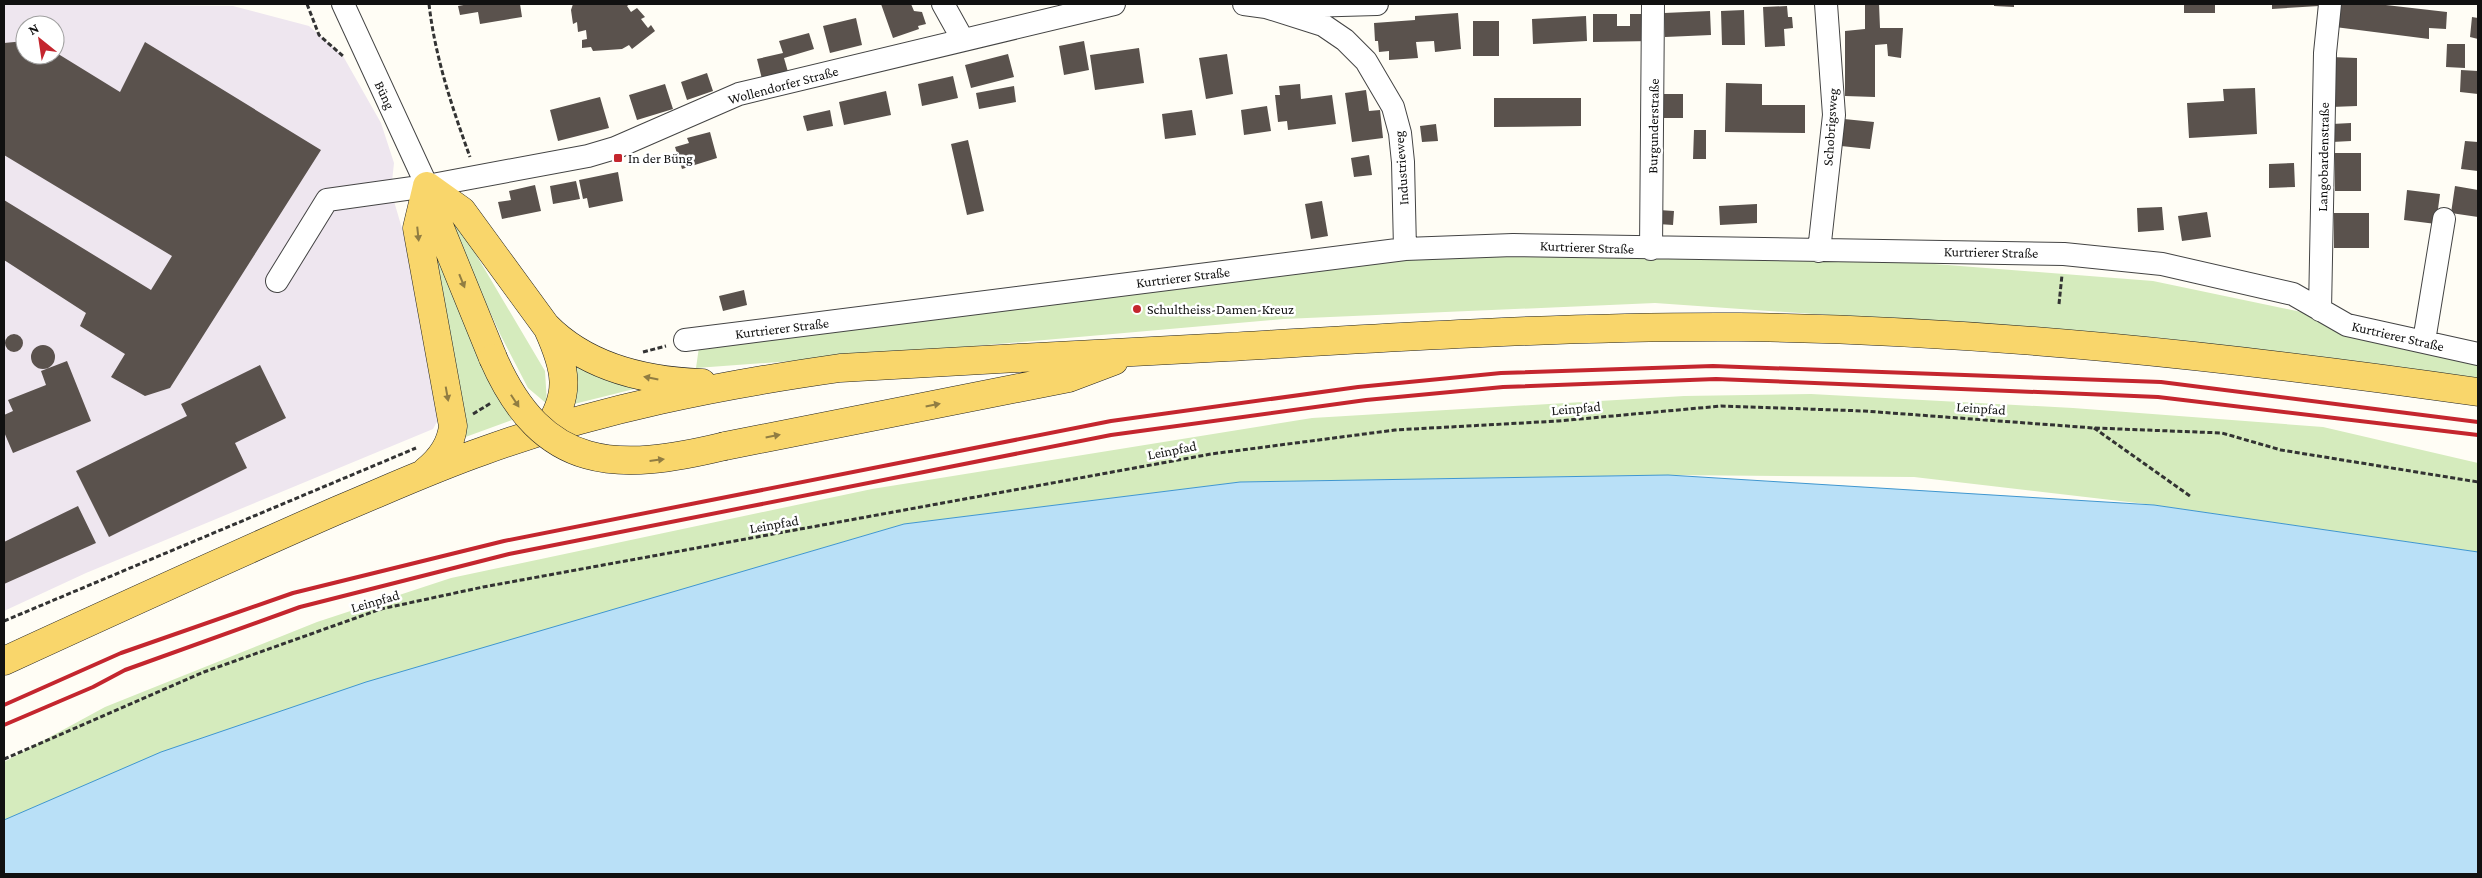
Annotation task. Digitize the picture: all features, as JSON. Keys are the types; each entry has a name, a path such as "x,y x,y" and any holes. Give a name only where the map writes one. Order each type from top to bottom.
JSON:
{"main road":[{"path":"427,186 462,211 546,326 558,353 564,380 564,392 558,413 546,431"},
{"path":"427,186 438,223 493,358 508,389 527,418 550,436 582,454 601,459 633,462 685,456 726,446 1069,378 1138,352"},
{"path":"419,476 442,456 452,435 453,426 417,228 427,186"},
{"path":"546,326 572,348 614,370 660,380 734,385"},
{"path":"4,661 238,553 484,450 639,406 734,385 840,368 1557,329 1742,327 1897,332 2046,341 2194,356 2478,392"}],"street":[{"name":"Büng","path":"343,4 427,186"},
{"path":"943,4 963,40"},
{"name":"Wollendorfer Straße","path":"277,281 327,200 427,186 588,156 615,148 740,94 1114,4"},
{"path":"1255,5 1377,4"},
{"name":"Burgunderstraße","path":"1651,249 1653,4"},
{"name":"Schobrigsweg","path":"1819,251 1834,115 1826,4"},
{"name":"Langobardenstraße","path":"2320,310 2325,53 2330,4"},
{"name":"Industrieweg","path":"1255,5 1322,24 1345,40 1366,61 1393,107 1400,133 1403,162 1405,249"},
{"path":"2424,341 2444,219"},
{"name":"Kurtrierer Straße","path":"686,340 1405,249 1513,245 1651,249 1991,251 2064,254 2162,264 2292,294 2347,325 2478,354"}],"path":[{"path":"428,4 446,87 476,177"},
{"path":"2059,304 2064,254"},
{"name":"Leinpfad","path":"4,759 204,672 381,610 483,587 1211,454 1395,430 1558,421 1722,406 1864,411 2094,428 2222,433 2281,450 2478,482"},
{"path":"2094,428 2190,496"},
{"path":"4,621 421,444"}],"shaded area":[{"path":"4,4 233,6 309,26 343,56 381,123 394,163 391,191 408,249 439,418 433,429 86,573 4,611"}],"green space":[{"path":"452,214 545,371 547,404 528,388 501,336 447,218"},
{"path":"431,226 492,380 512,420 460,439"},
{"path":"1412,254 1806,254 2153,281 2325,317 2478,356 2478,378 2160,338 1655,303 1284,319 861,356 696,368 699,347"},
{"path":"567,359 638,388 566,406"},
{"path":"1811,394 2073,408 2323,427 2478,463 2478,552 2154,505 1914,477 1668,475 1240,482 904,524 561,625 4,820 4,762 105,707 317,622 451,578 872,489 1312,418 1684,396"}],"water":[{"path":"1668,475 2154,505 2478,552 2478,874 4,874 4,820 161,752 366,682 904,524 1240,482"}],"building":[{"path":"469,4 520,4 522,17 480,24 478,12 460,15 458,6"},
{"path":"573,4 630,4 627,6 631,12 637,8 645,17 641,19 648,28 651,25 655,31 632,49 629,45 622,49 593,51 591,47 582,48 582,40 587,39 586,30 578,32 577,22 573,24 571,10"},
{"path":"881,4 911,4 914,11 922,12 926,24 918,26 919,29 893,38"},
{"path":"1865,4 1879,4 1880,28 1903,28 1901,58 1888,56 1887,44 1875,45 1875,97 1845,96 1845,31 1865,29"},
{"path":"1994,4 2014,4 2014,7 1994,6"},
{"path":"2184,4 2215,4 2215,13 2184,13"},
{"path":"2272,4 2319,4 2319,6 2272,9"},
{"path":"2339,4 2377,4 2447,12 2446,29 2429,28 2429,39 2335,27"},
{"path":"1787,6 1788,17 1792,17 1793,28 1784,29 1785,46 1765,47 1763,7"},
{"path":"1744,10 1745,45 1722,45 1721,11"},
{"path":"1710,11 1711,35 1665,37 1664,13"},
{"path":"1458,13 1461,49 1435,52 1434,41 1416,42 1418,58 1389,60 1389,51 1379,52 1378,41 1375,41 1374,23 1415,20 1415,16"},
{"path":"1593,14 1617,14 1617,26 1630,26 1630,14 1651,14 1652,41 1593,42"},
{"path":"1586,16 1587,41 1533,44 1532,19"},
{"path":"2472,17 2478,18 2478,39 2470,37"},
{"path":"856,18 862,45 830,53 823,26"},
{"path":"1473,21 1499,21 1499,56 1473,56"},
{"path":"809,33 814,49 784,58 788,72 762,79 757,59 783,53 779,41"},
{"path":"1084,41 1089,70 1064,75 1059,46"},
{"path":"15,42 15,65 65,65 65,58 120,92 145,42 321,150 170,388 145,396 111,377 125,354 80,326 86,313 4,260 4,200 151,290 172,256 4,155 4,43"},
{"path":"2447,44 2465,44 2465,68 2446,67"},
{"path":"1139,48 1144,83 1095,90 1090,55"},
{"path":"1008,54 1014,77 971,88 965,65"},
{"path":"1227,54 1233,94 1206,99 1199,58"},
{"path":"2331,57 2357,58 2357,106 2331,107"},
{"path":"2461,70 2478,71 2478,94 2460,92"},
{"path":"707,73 713,91 687,100 681,82"},
{"path":"953,76 958,98 922,106 918,84"},
{"path":"1726,83 1762,84 1762,105 1805,105 1805,133 1725,132"},
{"path":"665,84 673,109 637,120 629,95"},
{"path":"1300,84 1301,99 1332,95 1336,124 1288,130 1287,121 1278,122 1275,95 1280,95 1279,86"},
{"path":"1014,86 1016,102 979,109 976,93"},
{"path":"2255,88 2257,134 2189,138 2187,103 2224,101 2223,89"},
{"path":"1366,90 1369,111 1380,110 1383,138 1352,142 1345,93"},
{"path":"886,91 891,115 844,125 839,102"},
{"path":"1655,94 1683,94 1683,118 1655,118"},
{"path":"600,97 609,128 558,141 550,110"},
{"path":"1494,98 1581,98 1581,126 1494,127"},
{"path":"1267,106 1271,131 1244,135 1241,110"},
{"path":"830,110 833,126 807,131 803,116"},
{"path":"1192,110 1196,135 1165,139 1162,114"},
{"path":"1844,119 1874,122 1870,149 1841,146"},
{"path":"2351,123 2351,141 2332,142 2332,124"},
{"path":"1436,124 1438,141 1422,142 1420,126"},
{"path":"1694,130 1706,130 1706,159 1693,159"},
{"path":"710,132 717,158 682,169 675,147 689,143 687,138"},
{"path":"968,140 984,211 967,215 951,144"},
{"path":"2465,141 2478,142 2478,171 2461,169"},
{"path":"2335,153 2361,153 2361,191 2335,191"},
{"path":"1369,155 1372,175 1354,177 1351,158"},
{"path":"2294,163 2295,187 2269,188 2269,164"},
{"path":"618,172 623,201 589,208 587,198 583,199 579,180"},
{"path":"576,181 580,199 553,204 550,186"},
{"path":"535,185 541,211 502,219 498,202 511,200 509,191"},
{"path":"2455,186 2478,190 2478,217 2451,213"},
{"path":"2407,190 2440,194 2436,224 2404,220"},
{"path":"1322,201 1328,236 1311,239 1305,204"},
{"path":"1757,204 1757,223 1720,225 1719,206"},
{"path":"2162,207 2164,230 2138,232 2137,208"},
{"path":"1659,210 1674,211 1673,225 1658,224"},
{"path":"2207,212 2211,237 2182,241 2178,216"},
{"path":"2334,213 2369,213 2369,248 2334,248"},
{"path":"744,290 747,305 723,311 719,296"},
{"path":"14,334 20,337 23,343 20,349 14,352 8,349 5,343 8,337"},
{"path":"43,345 51,349 55,357 51,365 43,369 35,365 31,357 35,349"},
{"path":"67,361 91,421 13,453 4,432 4,415 13,411 8,400 46,385 41,371"},
{"path":"260,365 286,418 235,443 247,468 109,537 76,471 187,416 181,404"},
{"path":"78,506 96,543 4,584 4,542"}],"railway":[{"path":"4,705 121,653 293,593 504,541 1111,421 1358,387 1501,373 1713,366 2161,382 2478,422"},
{"path":"4,725 93,687 125,670 300,607 509,554 1111,435 1366,400 1503,387 1716,379 2158,397 2478,435"}],"place":[{"name":"In der Büng","path":"618,158"},
{"name":"Schultheiss-Damen-Kreuz","path":"1137,309"}]}
